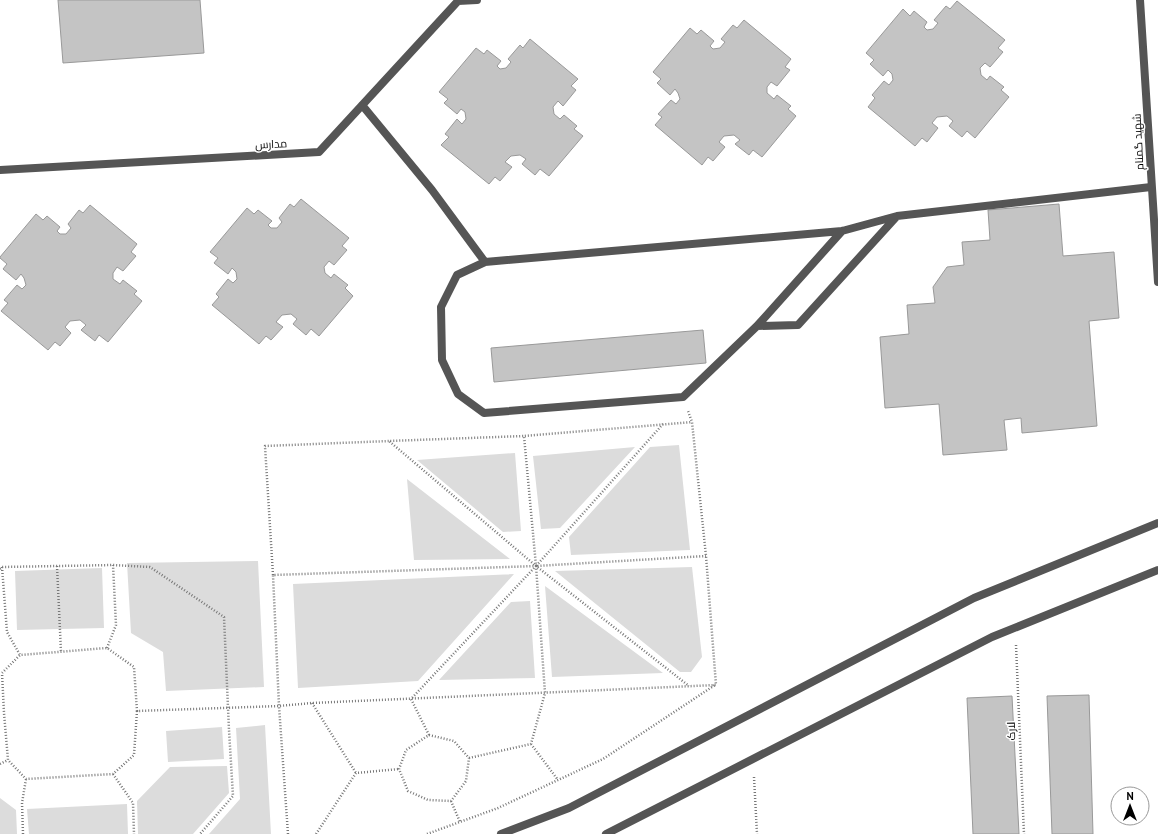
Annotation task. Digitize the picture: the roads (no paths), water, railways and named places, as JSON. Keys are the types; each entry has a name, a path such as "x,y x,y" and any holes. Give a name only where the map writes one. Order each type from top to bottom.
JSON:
{"street":[{"name":"مدارس","path":"0,170 319,152 458,1 477,0"},
{"name":"شهید گمنام","path":"1140,0 1158,282"},
{"path":"362,105 432,190 485,262"},
{"path":"842,230 757,326 683,397 484,413 458,394 442,360 441,307 457,276 485,262 842,230 897,216 1151,187"},
{"path":"757,326 798,325 897,216"},
{"path":"501,834 569,808 974,598 1158,523"},
{"path":"606,834 992,637 1158,570"}]}
